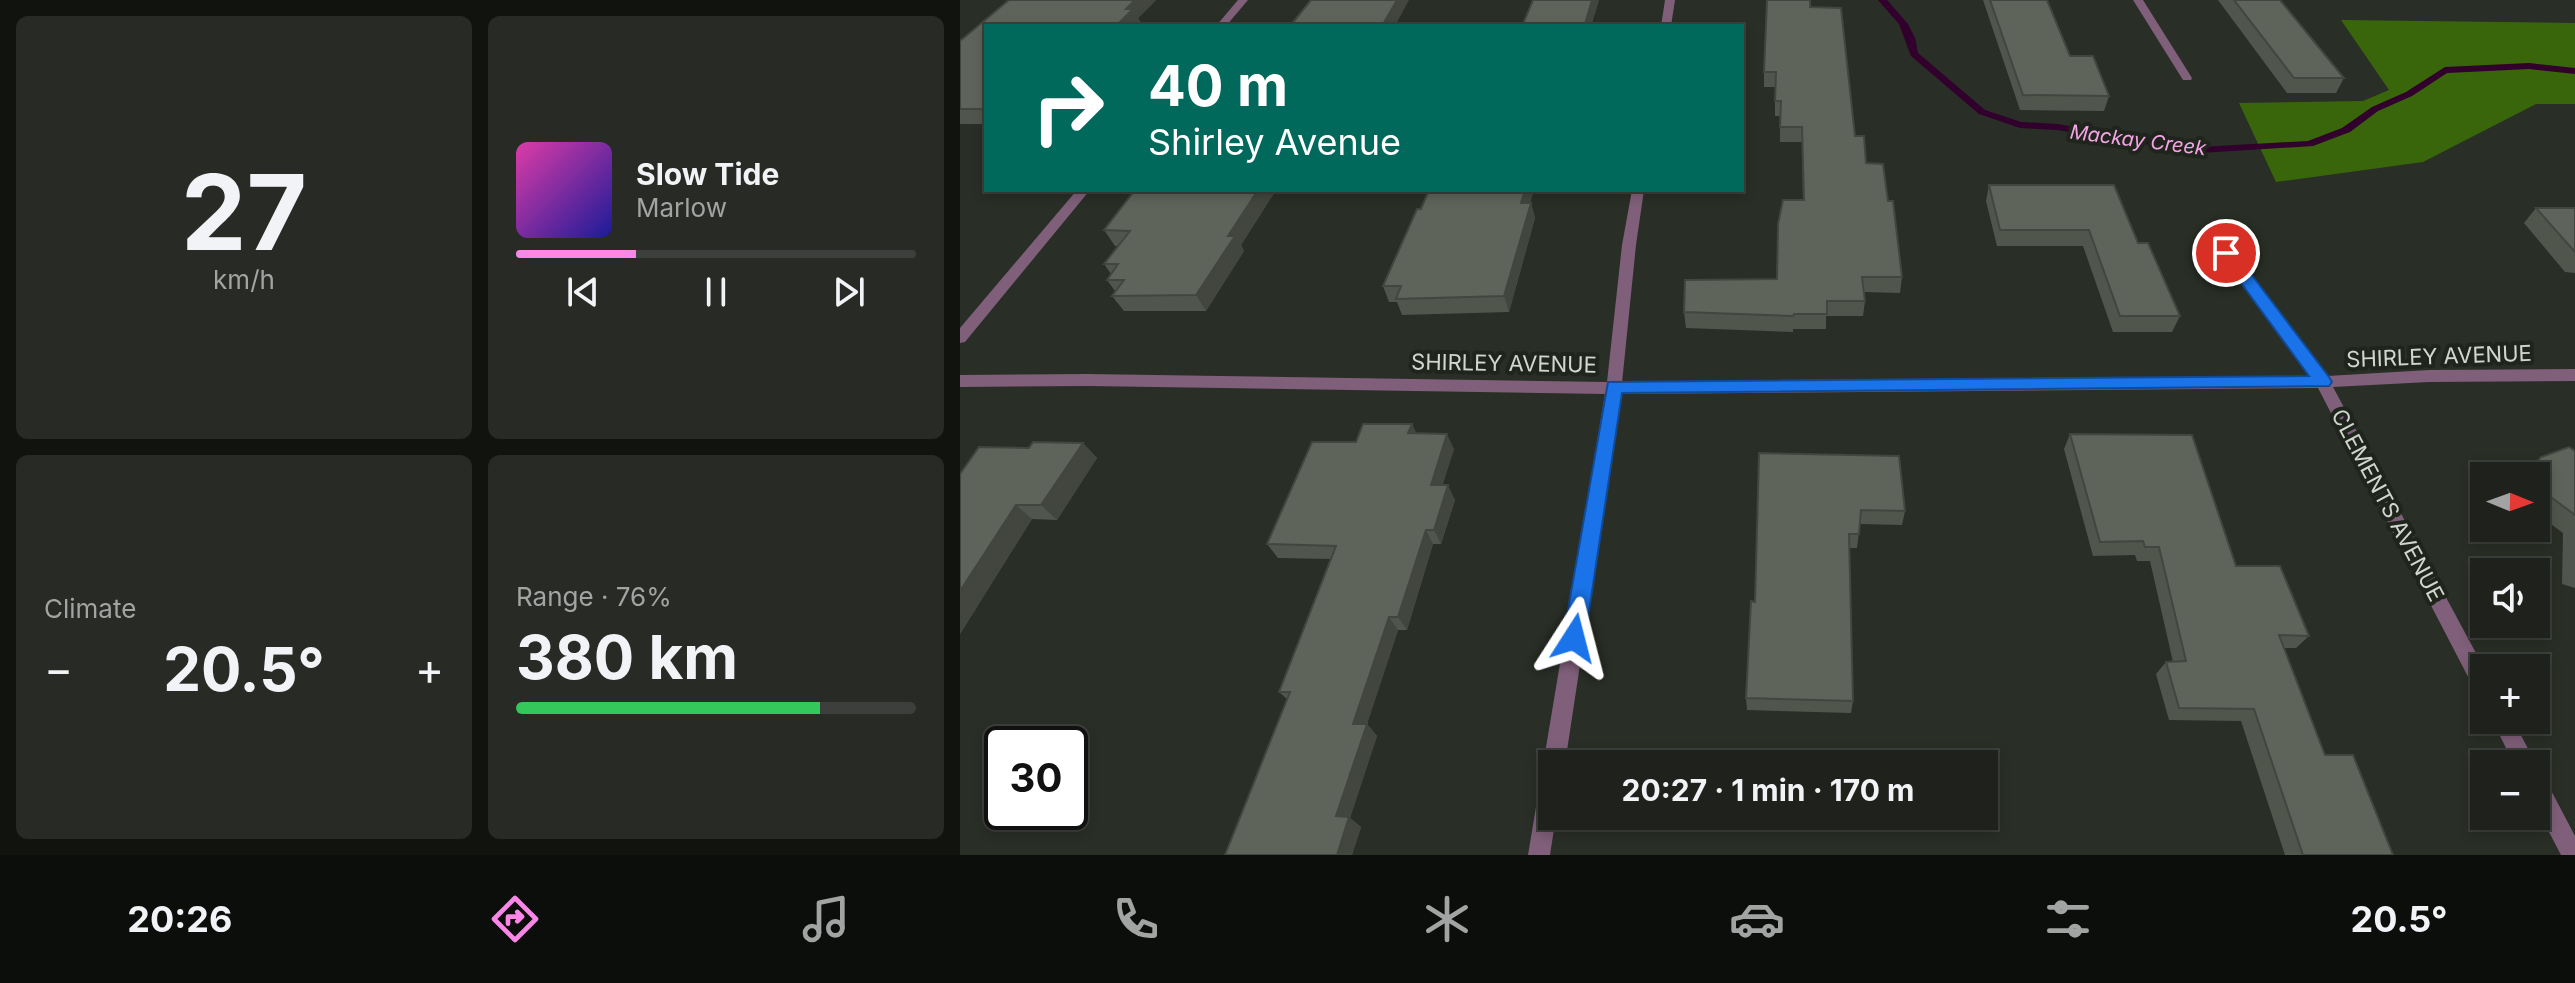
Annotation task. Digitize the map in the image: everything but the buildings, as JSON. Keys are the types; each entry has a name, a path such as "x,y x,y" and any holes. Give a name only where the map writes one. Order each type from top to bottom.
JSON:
{"street":[{"path":"1223,24 1243,0"},
{"path":"1666,24 1670,0"},
{"path":"2138,0 2187,78"},
{"path":"960,338 1082,192"},
{"path":"1556,750 1614,387 1638,192"},
{"name":"CLEMENTS AVENUE","path":"2226,253 2323,382 2470,660"},
{"name":"SHIRLEY AVENUE","path":"960,381 1614,387 2323,382 2429,376 2575,375"},
{"path":"2550,811 2573,855"},
{"path":"1539,855 1543,830"}],"green space":[{"path":"2341,20 2575,23 2575,104 2536,104 2423,162 2276,182 2239,103 2363,101 2389,90"}],"waterway":[{"name":"Mackay Creek","path":"1882,0 1903,24 1914,54 1982,112 2020,125 2057,127 2200,150 2309,144 2346,130 2375,109 2409,94 2445,70 2529,66 2575,71"}],"route":[{"path":"1574,638 1614,387 1675,389 2323,382 2226,253"}]}
